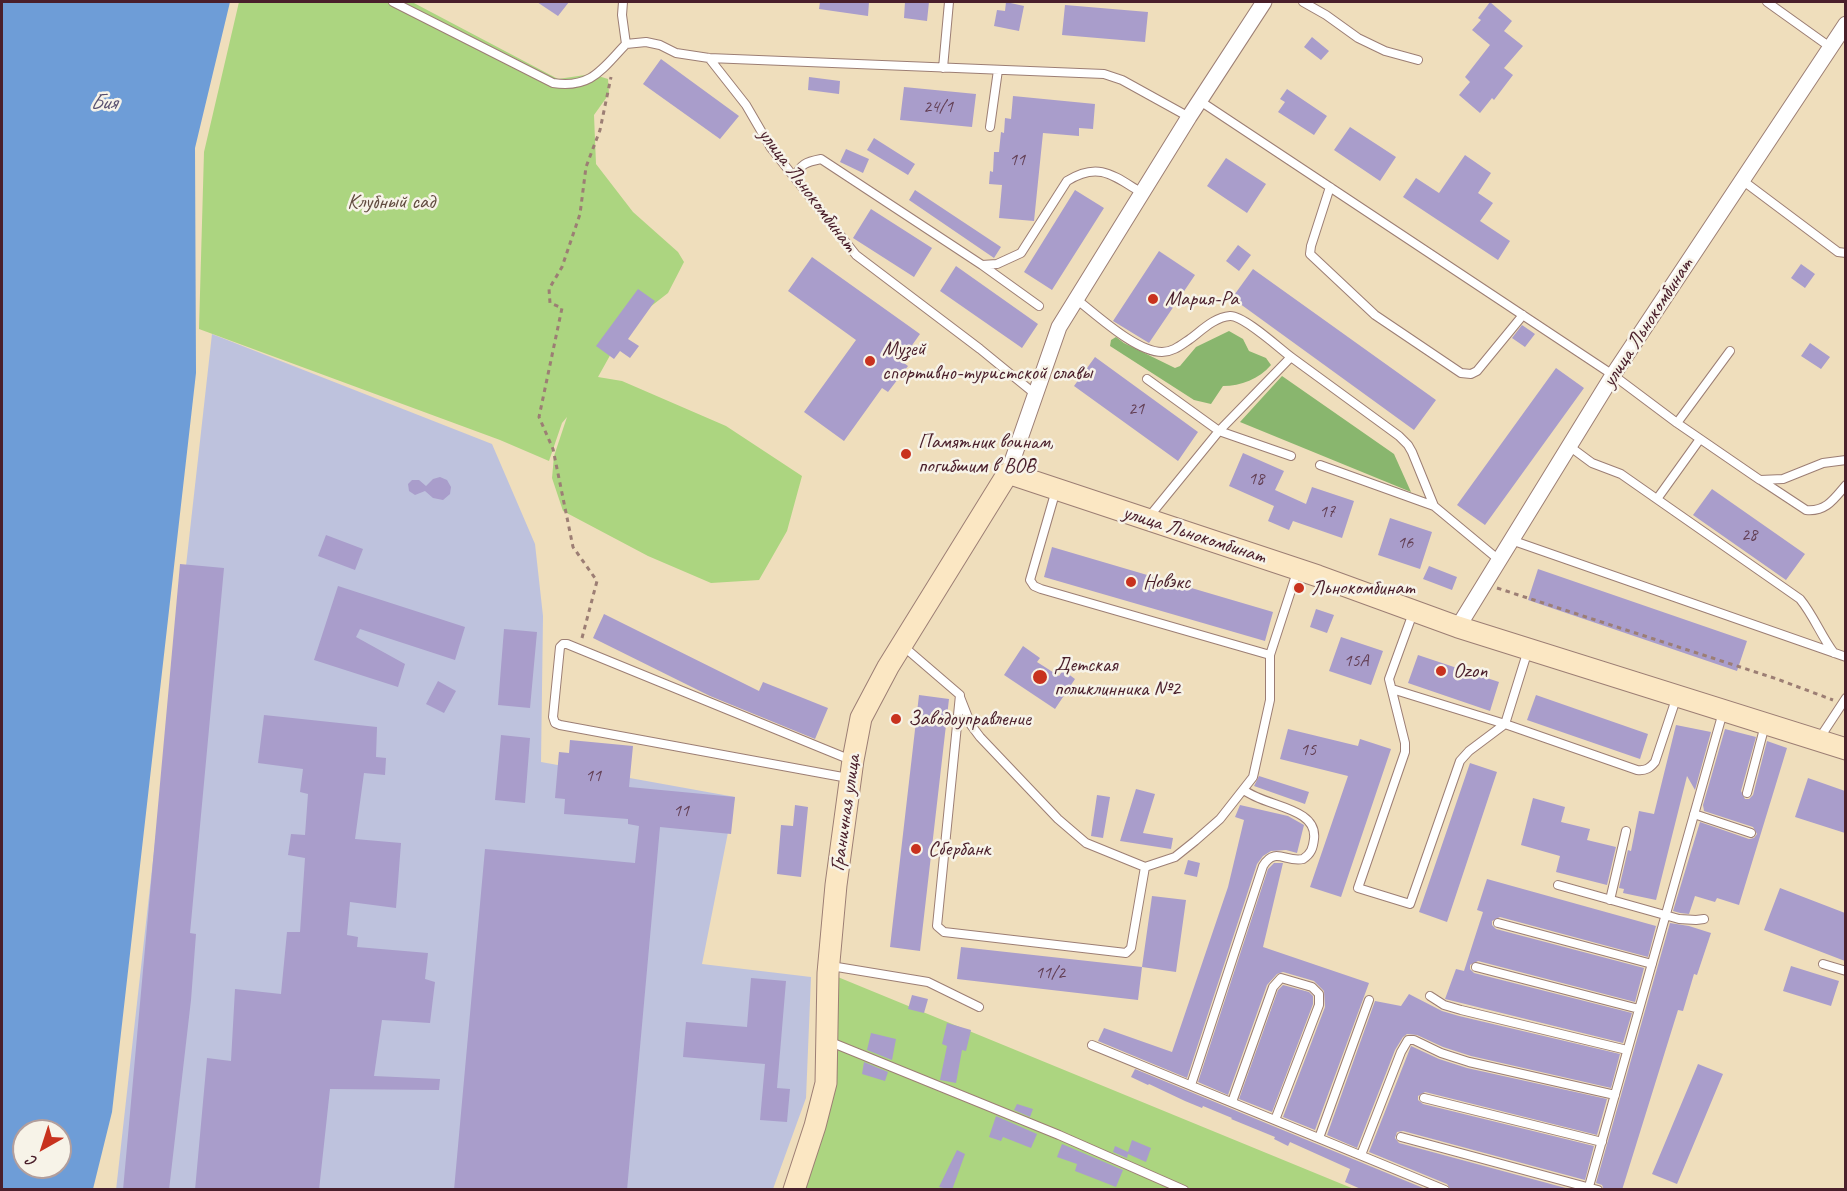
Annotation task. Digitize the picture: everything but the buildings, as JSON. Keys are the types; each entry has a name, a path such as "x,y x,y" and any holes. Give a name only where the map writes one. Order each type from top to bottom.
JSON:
{"street":[{"path":"1008,473 1059,327 1189,117 1264,2"},
{"name":"улица Льнокомбинат","path":"1458,627 1613,375 1845,24"},
{"name":"улица Льнокомбинат","path":"1008,473 1298,570 1458,627 1845,749"},
{"name":"Граничная улица","path":"794,1190 815,1126 825,1083 829,965 836,885 861,718 902,645 1008,473"}],"lane":[{"path":"393,2 553,83 574,85 594,78 626,44 646,42 660,45 676,53 709,58 1104,74 1122,80 1189,117"},
{"path":"623,2 622,15 626,44"},
{"path":"943,68 949,2"},
{"path":"1303,2 1358,38 1385,51 1418,60"},
{"path":"1767,2 1830,46"},
{"name":"улица Льнокомбинат","path":"709,58 746,105 771,148 856,255 980,349 1035,394"},
{"path":"990,127 998,70"},
{"path":"1200,101 1613,375 1677,423 1806,510 1812,511 1827,507 1845,485"},
{"path":"795,178 799,168 807,162 821,159 982,265 1039,306"},
{"path":"982,265 996,264 1021,253 1067,181 1076,175 1094,171 1108,173 1142,193"},
{"path":"1742,180 1838,252 1845,254"},
{"path":"1330,187 1310,254 1375,315 1461,373 1471,374 1477,371 1524,315"},
{"path":"1076,300 1133,342 1149,350 1161,352 1172,351 1213,322 1229,316 1241,319 1399,436 1408,445 1434,506"},
{"path":"1677,423 1730,351"},
{"path":"1147,519 1219,431 1291,357"},
{"path":"1147,379 1219,431 1291,456"},
{"path":"1657,499 1700,439"},
{"path":"1569,446 1592,463 1621,474 1800,599 1810,611 1821,636 1835,654"},
{"path":"1760,480 1783,479 1823,463 1845,460"},
{"path":"1320,465 1434,506 1499,560"},
{"path":"1056,489 1030,580 1034,586 1270,655"},
{"path":"1511,540 1845,657"},
{"path":"902,645 960,695 971,725 980,737 1058,819 1086,843 1145,867 1175,857 1220,819 1253,777 1270,700 1270,655 1298,570"},
{"path":"1414,611 1389,679 1405,742 1405,752 1358,888 1410,903 1460,761 1469,751 1504,724 1528,649"},
{"path":"567,644 579,649 852,769 555,723 553,717 560,647 567,644"},
{"path":"1392,689 1504,724 1637,770 1650,768 1654,762 1677,696"},
{"path":"960,695 936,922 940,930 1126,953 1131,948 1145,867"},
{"path":"1818,741 1844,701"},
{"path":"1401,1137 1592,1189 1602,1142 1723,711"},
{"path":"1748,793 1766,724"},
{"path":"1191,1085 1263,866 1272,856 1303,859 1313,847 1313,825 1307,818 1297,812 1256,799 1244,790"},
{"path":"1694,814 1751,833"},
{"path":"1610,900 1626,831"},
{"path":"1558,885 1666,915 1689,920 1704,919"},
{"path":"1498,922 1652,964"},
{"path":"1823,964 1845,971"},
{"path":"829,965 928,982 979,1007"},
{"path":"1476,967 1639,1009"},
{"path":"1232,1102 1273,987 1281,978 1312,987 1319,994 1319,1005 1275,1120"},
{"path":"1430,996 1444,1005 1461,1010 1628,1050"},
{"path":"1318,1138 1369,1000"},
{"path":"1361,1155 1401,1052 1408,1040 1414,1040 1441,1053 1469,1062 1615,1095"},
{"path":"827,1041 1059,1135 1184,1190"},
{"path":"1092,1046 1445,1190"},
{"path":"1424,1098 1602,1142"}],"path":[{"path":"579,649 597,581 573,547 553,449 539,417 562,308 550,303 549,289 562,267 580,214 586,167 600,130 616,54"},
{"path":"1484,584 1844,701"}],"shaded area":[{"path":"212,334 492,444 535,544 543,616 541,762 735,797 702,964 811,977 806,1098 773,1189 116,1190"}],"green space":[{"name":"Клубный сад","path":"239,2 412,2 558,79 592,74 608,79 609,94 594,115 596,164 633,212 678,252 684,262 668,293 627,325 598,377 622,381 726,426 802,476 787,531 759,580 711,583 648,556 563,511 552,478 554,456 567,417 562,423 549,461 500,440 199,329 204,152"},
{"path":"1229,331 1243,339 1249,351 1266,358 1271,365 1249,381 1223,386 1211,404 1194,400 1110,346 1111,340 1116,337 1175,368 1180,366 1196,347"},
{"path":"1282,376 1394,454 1411,492 1240,422"},
{"path":"828,973 1354,1189 794,1190 815,1126"}],"water":[{"name":"Бия","path":"2,2 230,2 195,148 196,373 112,1112 93,1189 2,1189"}],"place":[{"name":"Мария-Ра","path":"1153,299"},
{"name":"Музей спортивно-туристской славы","path":"870,361"},
{"name":"Памятник воинам, погибшим в ВОВ","path":"906,454"},
{"name":"Новэкс","path":"1131,582"},
{"name":"Льнокомбинат","path":"1299,588"},
{"name":"Ozon","path":"1441,671"},
{"name":"Детская поликлинника №2","path":"1040,677"},
{"name":"Заводоуправление","path":"896,719"},
{"name":"Сбербанк","path":"916,849"}]}
